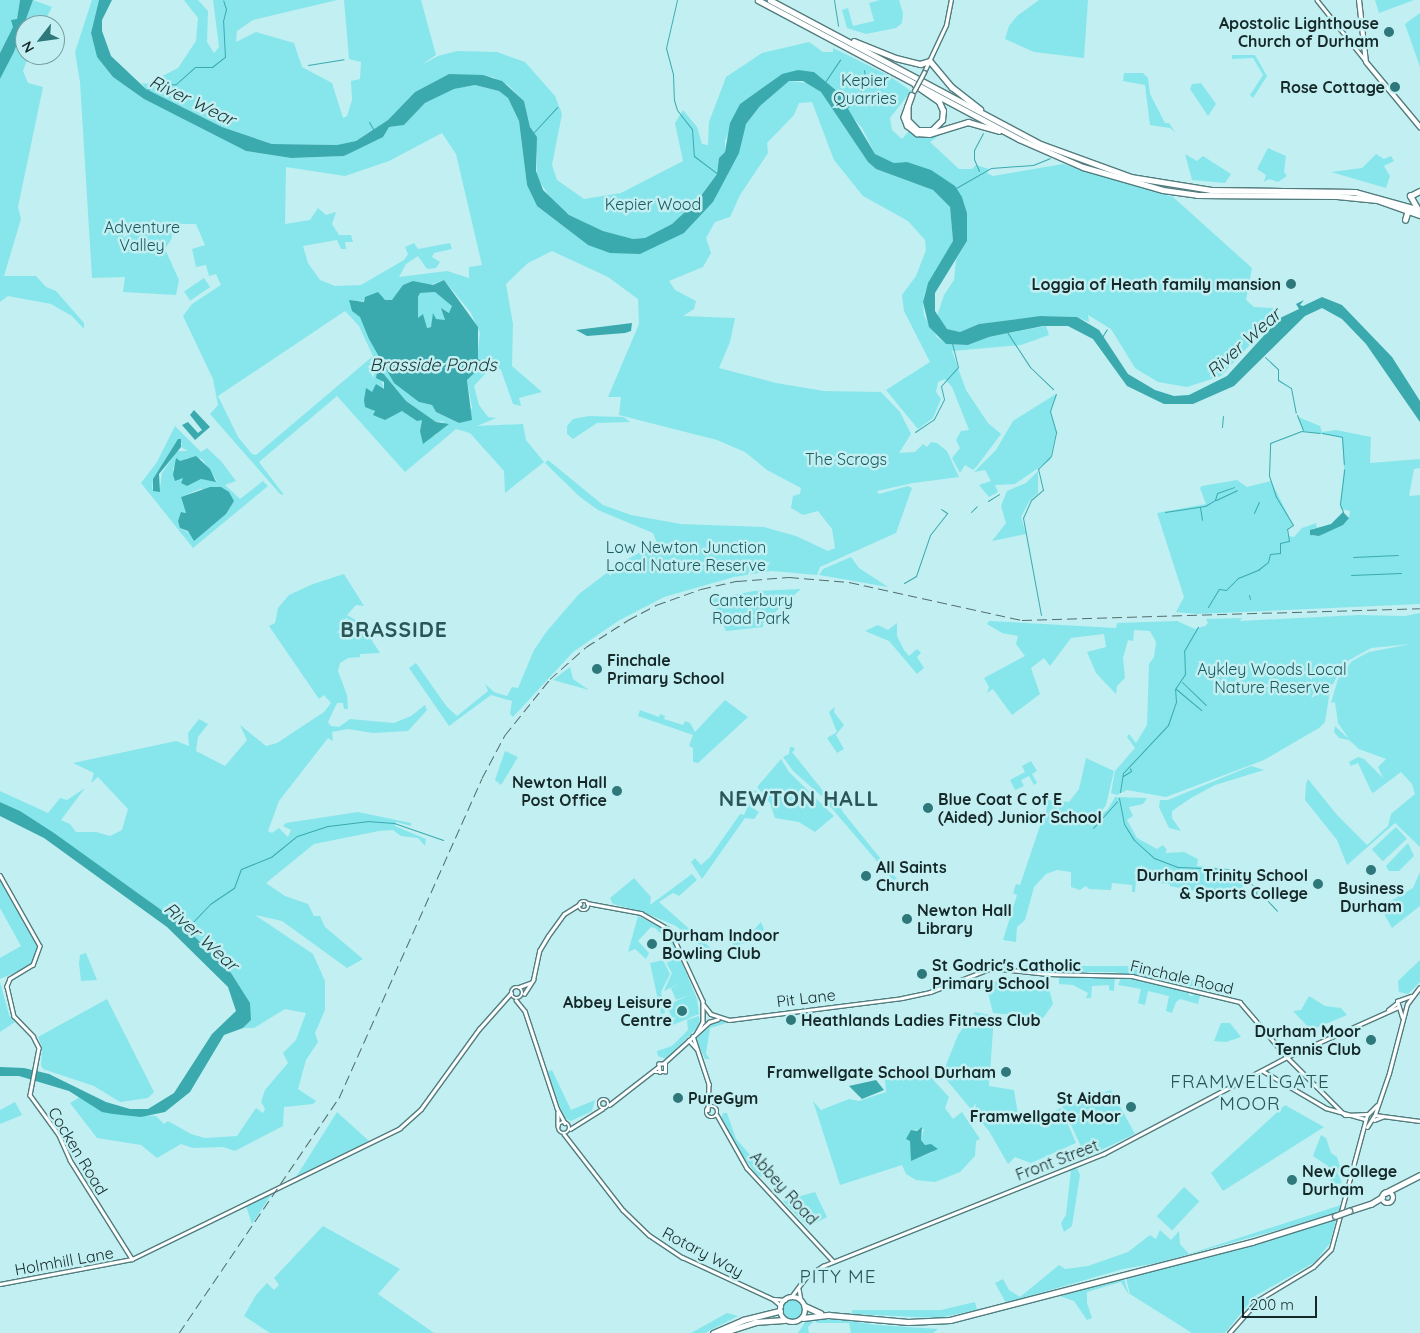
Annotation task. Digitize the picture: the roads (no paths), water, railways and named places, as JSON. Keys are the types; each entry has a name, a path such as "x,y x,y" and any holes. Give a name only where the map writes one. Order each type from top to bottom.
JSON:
{"highway":[{"path":"758,0 1019,139"},
{"path":"770,0 1041,144 1131,177 1221,190 1337,190 1388,199 1419,209"},
{"path":"824,27 896,58 920,64 930,61 957,91 996,121"},
{"path":"905,77 939,102 943,115 940,124 927,131 914,127 907,115 912,95"},
{"path":"912,95 904,117 907,125 917,133 929,134 958,124 973,122 1019,139 1083,167 1163,190 1220,197 1337,196 1377,200 1420,215"},
{"path":"1419,209 1410,196 1420,191"},
{"path":"1405,220 1408,210"},
{"path":"722,1333 755,1322 785,1320 795,1322 803,1318 829,1315 908,1322 950,1320 1252,1242 1371,1204 1420,1175"},
{"path":"1371,1204 1388,1204 1402,1186"},
{"path":"1384,1195 1394,1198"},
{"path":"1384,1195 1384,1202 1388,1204"},
{"path":"785,1320 781,1308 785,1300 792,1297 800,1300 805,1306 829,1315"},
{"path":"803,1318 805,1306"},
{"path":"713,1333 743,1320 781,1308"}],"main road":[{"path":"1359,0 1366,62 1420,126"},
{"path":"1366,1129 1373,1120 1389,1073 1406,1005 1411,996 1420,987"},
{"path":"1398,1006 1404,999 1411,996"},
{"path":"1404,999 1406,1005"},
{"path":"1398,1006 1406,1005"},
{"path":"1398,1006 1402,1018"},
{"path":"1229,1333 1258,1300 1313,1267 1331,1249 1366,1129 1367,1119 1369,1113 1377,1105"},
{"path":"1369,1113 1375,1114"},
{"path":"1367,1119 1373,1120"}],"street":[{"path":"912,95 946,25 951,0"},
{"path":"1317,0 1366,62"},
{"name":"Cocken Road","path":"0,875 40,946 33,964 10,979 7,986 14,1016 38,1045 36,1070 32,1084 32,1098 59,1135 70,1160 132,1259"},
{"path":"587,903 588,908"},
{"path":"506,1000 516,1000 524,995 532,982 542,946 561,918 573,908 587,903 641,913 666,926 677,939 704,1005 710,1014 720,1019"},
{"path":"580,904 581,909"},
{"path":"573,908 581,909 596,905"},
{"name":"Finchale Road","path":"944,986 992,968 1132,976 1236,1000 1287,1057 1345,1115"},
{"path":"525,1011 511,992 518,987 532,982"},
{"name":"Pit Lane","path":"710,1022 720,1019 732,1020 919,996 944,986"},
{"path":"518,987 524,995 525,1011 557,1108 566,1123"},
{"name":"Holmhill Lane","path":"0,1284 132,1259 407,1123 429,1099 493,1012 506,1000 511,992"},
{"path":"697,1032 704,1017 704,1005"},
{"name":"Front Street","path":"792,1297 811,1273 833,1261 1103,1154 1287,1057 1398,1006"},
{"path":"704,1017 710,1014"},
{"path":"710,1014 710,1022"},
{"path":"704,1017 710,1022"},
{"path":"557,1108 558,1127 566,1123 576,1122 602,1109 672,1057 710,1022"},
{"path":"693,1036 710,1098 722,1126"},
{"path":"689,1040 699,1053"},
{"path":"653,1072 665,1072 672,1057"},
{"path":"664,1063 667,1068"},
{"path":"658,1067 660,1072"},
{"path":"1261,1071 1273,1075 1337,1112 1367,1119"},
{"path":"710,1098 708,1115 722,1126"},
{"path":"595,1112 599,1104 606,1099 613,1099"},
{"path":"606,1099 609,1104"},
{"name":"Finchale Road","path":"1333,1101 1337,1112"},
{"path":"599,1104 602,1109"},
{"path":"708,1110 715,1108"},
{"path":"1345,1115 1369,1113"},
{"path":"1375,1114 1383,1117 1420,1121"},
{"path":"713,1118 717,1115"},
{"path":"1373,1120 1383,1117"},
{"path":"564,1134 576,1122"},
{"name":"Rotary Way","path":"566,1123 575,1145"},
{"name":"Abbey Road","path":"722,1126 759,1182 822,1246 833,1261"},
{"name":"Rotary Way","path":"558,1127 560,1133 564,1134 575,1145 615,1200 649,1235 682,1257 773,1299"},
{"path":"799,1289 800,1300"},
{"path":"773,1299 785,1300"},
{"path":"773,1299 781,1308"}],"water":[{"path":"20,0 33,0 28,15 18,15"},
{"path":"99,0 112,0 102,20 102,31 111,56 146,89 222,127 272,144 337,145 356,141 388,120 415,92 449,74 483,75 502,81 524,101 530,127 537,137 536,171 543,190 569,215 603,231 633,239 645,238 672,224 697,201 717,174 719,158 725,152 730,123 740,104 782,74 798,70 814,72 838,92 875,154 894,163 907,162 931,170 955,186 962,197 967,213 967,241 935,293 935,311 947,329 960,332 979,324 1040,316 1077,317 1099,330 1128,374 1155,390 1174,396 1189,395 1227,376 1280,318 1299,309 1296,304 1304,300 1300,305 1303,306 1322,297 1342,305 1392,357 1420,401 1420,422 1366,344 1342,319 1322,308 1305,316 1234,386 1193,404 1164,404 1127,386 1093,339 1068,326 1043,326 989,337 968,345 946,344 929,327 923,302 928,283 953,241 950,207 933,190 876,169 868,162 821,92 803,81 789,81 760,106 746,124 739,153 713,202 684,233 640,254 610,253 588,245 537,206 527,185 519,121 508,98 499,91 475,85 454,89 425,103 404,125 389,127 383,137 344,156 291,158 246,151 144,99 113,77 97,57 91,33"},
{"path":"15,19 15,49 0,79 0,53 13,27 11,20"},
{"name":"Brasside Ponds","path":"444,280 478,327 478,359 485,363 467,380 472,420 459,423 436,412 432,405 419,402 394,383 369,339 360,317 352,311 349,300 364,302 365,297 378,292 385,300 392,300 403,285 413,281 433,285","holes":["435,292 452,306 449,313 441,308 445,320 436,319 433,313 431,327 427,328 423,314 418,318 418,297 420,293"]},
{"path":"632,323 631,331 625,333 587,336 576,330"},
{"name":"Brasside Ponds","path":"378,367 406,401 436,422 449,424 423,444 420,431 422,420 417,421 402,411 385,420 373,415 375,411 365,407 364,400 366,388 372,392 376,384 384,389 384,382 376,378"},
{"path":"194,410 210,427 195,440 182,425 188,422 198,433 202,430 190,415"},
{"path":"178,439 181,439 181,447 159,474 160,492 153,491 153,479"},
{"path":"196,456 210,469 216,482 201,479 187,486 181,483 183,478 175,481 173,475 176,458 180,461"},
{"path":"210,487 221,487 229,492 234,501 226,514 194,541 188,531 180,528 178,521 181,512 186,513 181,497"},
{"path":"1343,512 1349,518 1343,525 1319,536 1310,535 1310,530 1331,524"},
{"path":"0,802 20,811 54,833 185,927 231,973 250,1003 251,1020 243,1028 224,1035 190,1092 165,1112 141,1117 102,1112 69,1091 19,1076 0,1076 0,1067 24,1068 49,1074 106,1102 130,1109 148,1109 174,1093 212,1034 236,1011 228,987 167,927 44,838 0,816"},
{"path":"876,1080 884,1090 862,1099 849,1086"},
{"path":"922,1127 921,1140 925,1145 931,1144 938,1149 911,1161 910,1141 906,1139 911,1130 917,1131"}],"waterway":[{"name":"River Wear","path":"147,92 151,85 176,84 195,67 212,67 225,57 223,21 226,9 223,0"},
{"path":"677,0 666,48 673,74 674,100 677,110 692,129 694,156 718,174"},
{"path":"834,0 838,26"},
{"path":"308,65 344,59"},
{"path":"825,82 840,60"},
{"path":"861,91 863,83 866,83 864,70"},
{"path":"848,107 859,94"},
{"path":"534,132 557,107"},
{"path":"369,122 375,132"},
{"path":"979,171 974,159 974,150 983,133"},
{"path":"956,188 991,168 1033,165 1050,158"},
{"path":"1102,337 1107,329"},
{"path":"1007,332 1030,367 1053,389"},
{"path":"915,432 934,419 944,399 941,386 958,367 952,343"},
{"path":"1265,357 1278,369 1278,380 1291,388 1296,413"},
{"path":"1041,615 1023,518 1031,500 1043,490 1038,469 1051,456 1056,432 1050,411 1056,394"},
{"path":"1297,415 1303,430"},
{"path":"1222,427 1223,416"},
{"path":"1208,607 1219,589 1226,590 1238,578 1258,570 1268,562 1270,554 1280,553 1280,543 1289,541 1287,529 1293,525 1276,497 1269,476 1270,443 1301,431 1320,433"},
{"path":"1322,433 1342,437 1344,464"},
{"path":"1343,512 1340,504 1344,469"},
{"path":"1165,512 1205,506 1215,500 1217,493 1234,487"},
{"path":"1216,500 1237,490"},
{"path":"988,501 999,494"},
{"path":"1254,513 1259,502"},
{"path":"971,512 977,506"},
{"path":"1200,507 1202,520"},
{"path":"904,583 916,576 930,535 947,513 941,509"},
{"path":"1353,557 1398,555"},
{"path":"1351,575 1401,573"},
{"path":"1249,595 1250,599"},
{"path":"1120,792 1123,773 1168,725 1176,702 1175,689 1185,674 1184,651 1198,627"},
{"path":"1182,682 1206,705"},
{"path":"1176,689 1201,710"},
{"path":"1123,776 1131,771 1130,768"},
{"path":"1119,798 1124,824 1134,840 1154,858 1178,867 1228,869 1257,888 1256,894 1266,899 1277,911"},
{"path":"1093,828 1117,801"},
{"name":"River Wear","path":"187,928 210,904 234,888 241,869 271,857 297,836 328,826 367,821 394,823 443,840"}],"railway":[{"path":"179,1333 339,1098 482,778 505,735 550,679 586,647 628,620 656,605 701,589 737,581 789,577 849,582 1022,620 1420,608"}],"place":[{"name":"Apostolic Lighthouse Church of Durham","path":"1389,32"},
{"name":"Rose Cottage","path":"1395,87"},
{"name":"Loggia of Heath family mansion","path":"1291,284"},
{"name":"Finchale Primary School","path":"597,669"},
{"name":"Newton Hall Post Office","path":"617,791"},
{"name":"Blue Coat C of E (Aided) Junior School","path":"928,808"},
{"name":"Business Durham","path":"1371,870"},
{"name":"All Saints Church","path":"866,876"},
{"name":"Durham Trinity School & Sports College","path":"1318,884"},
{"name":"Newton Hall Library","path":"907,919"},
{"name":"Durham Indoor Bowling Club","path":"652,944"},
{"name":"St Godric's Catholic Primary School","path":"922,974"},
{"name":"Abbey Leisure Centre","path":"682,1011"},
{"name":"Heathlands Ladies Fitness Club","path":"791,1020"},
{"name":"Durham Moor Tennis Club","path":"1371,1040"},
{"name":"Framwellgate School Durham","path":"1006,1072"},
{"name":"PureGym","path":"678,1098"},
{"name":"St Aidan Framwellgate Moor","path":"1131,1107"},
{"name":"New College Durham","path":"1292,1180"}],"district":[{"name":"BRASSIDE","path":"394,629"},
{"name":"NEWTON HALL","path":"799,798"},
{"name":"FRAMWELLGATE MOOR","path":"1250,1093"},
{"name":"PITY ME","path":"838,1277"}],"park label":[{"name":"Kepier Quarries","path":"865,89"},
{"name":"Kepier Wood","path":"653,204"},
{"name":"Adventure Valley","path":"142,236"},
{"name":"The Scrogs","path":"846,459"},
{"name":"Low Newton Junction Local Nature Reserve","path":"686,556"},
{"name":"Canterbury Road Park","path":"751,609"},
{"name":"Aykley Woods Local Nature Reserve","path":"1272,678"}]}
